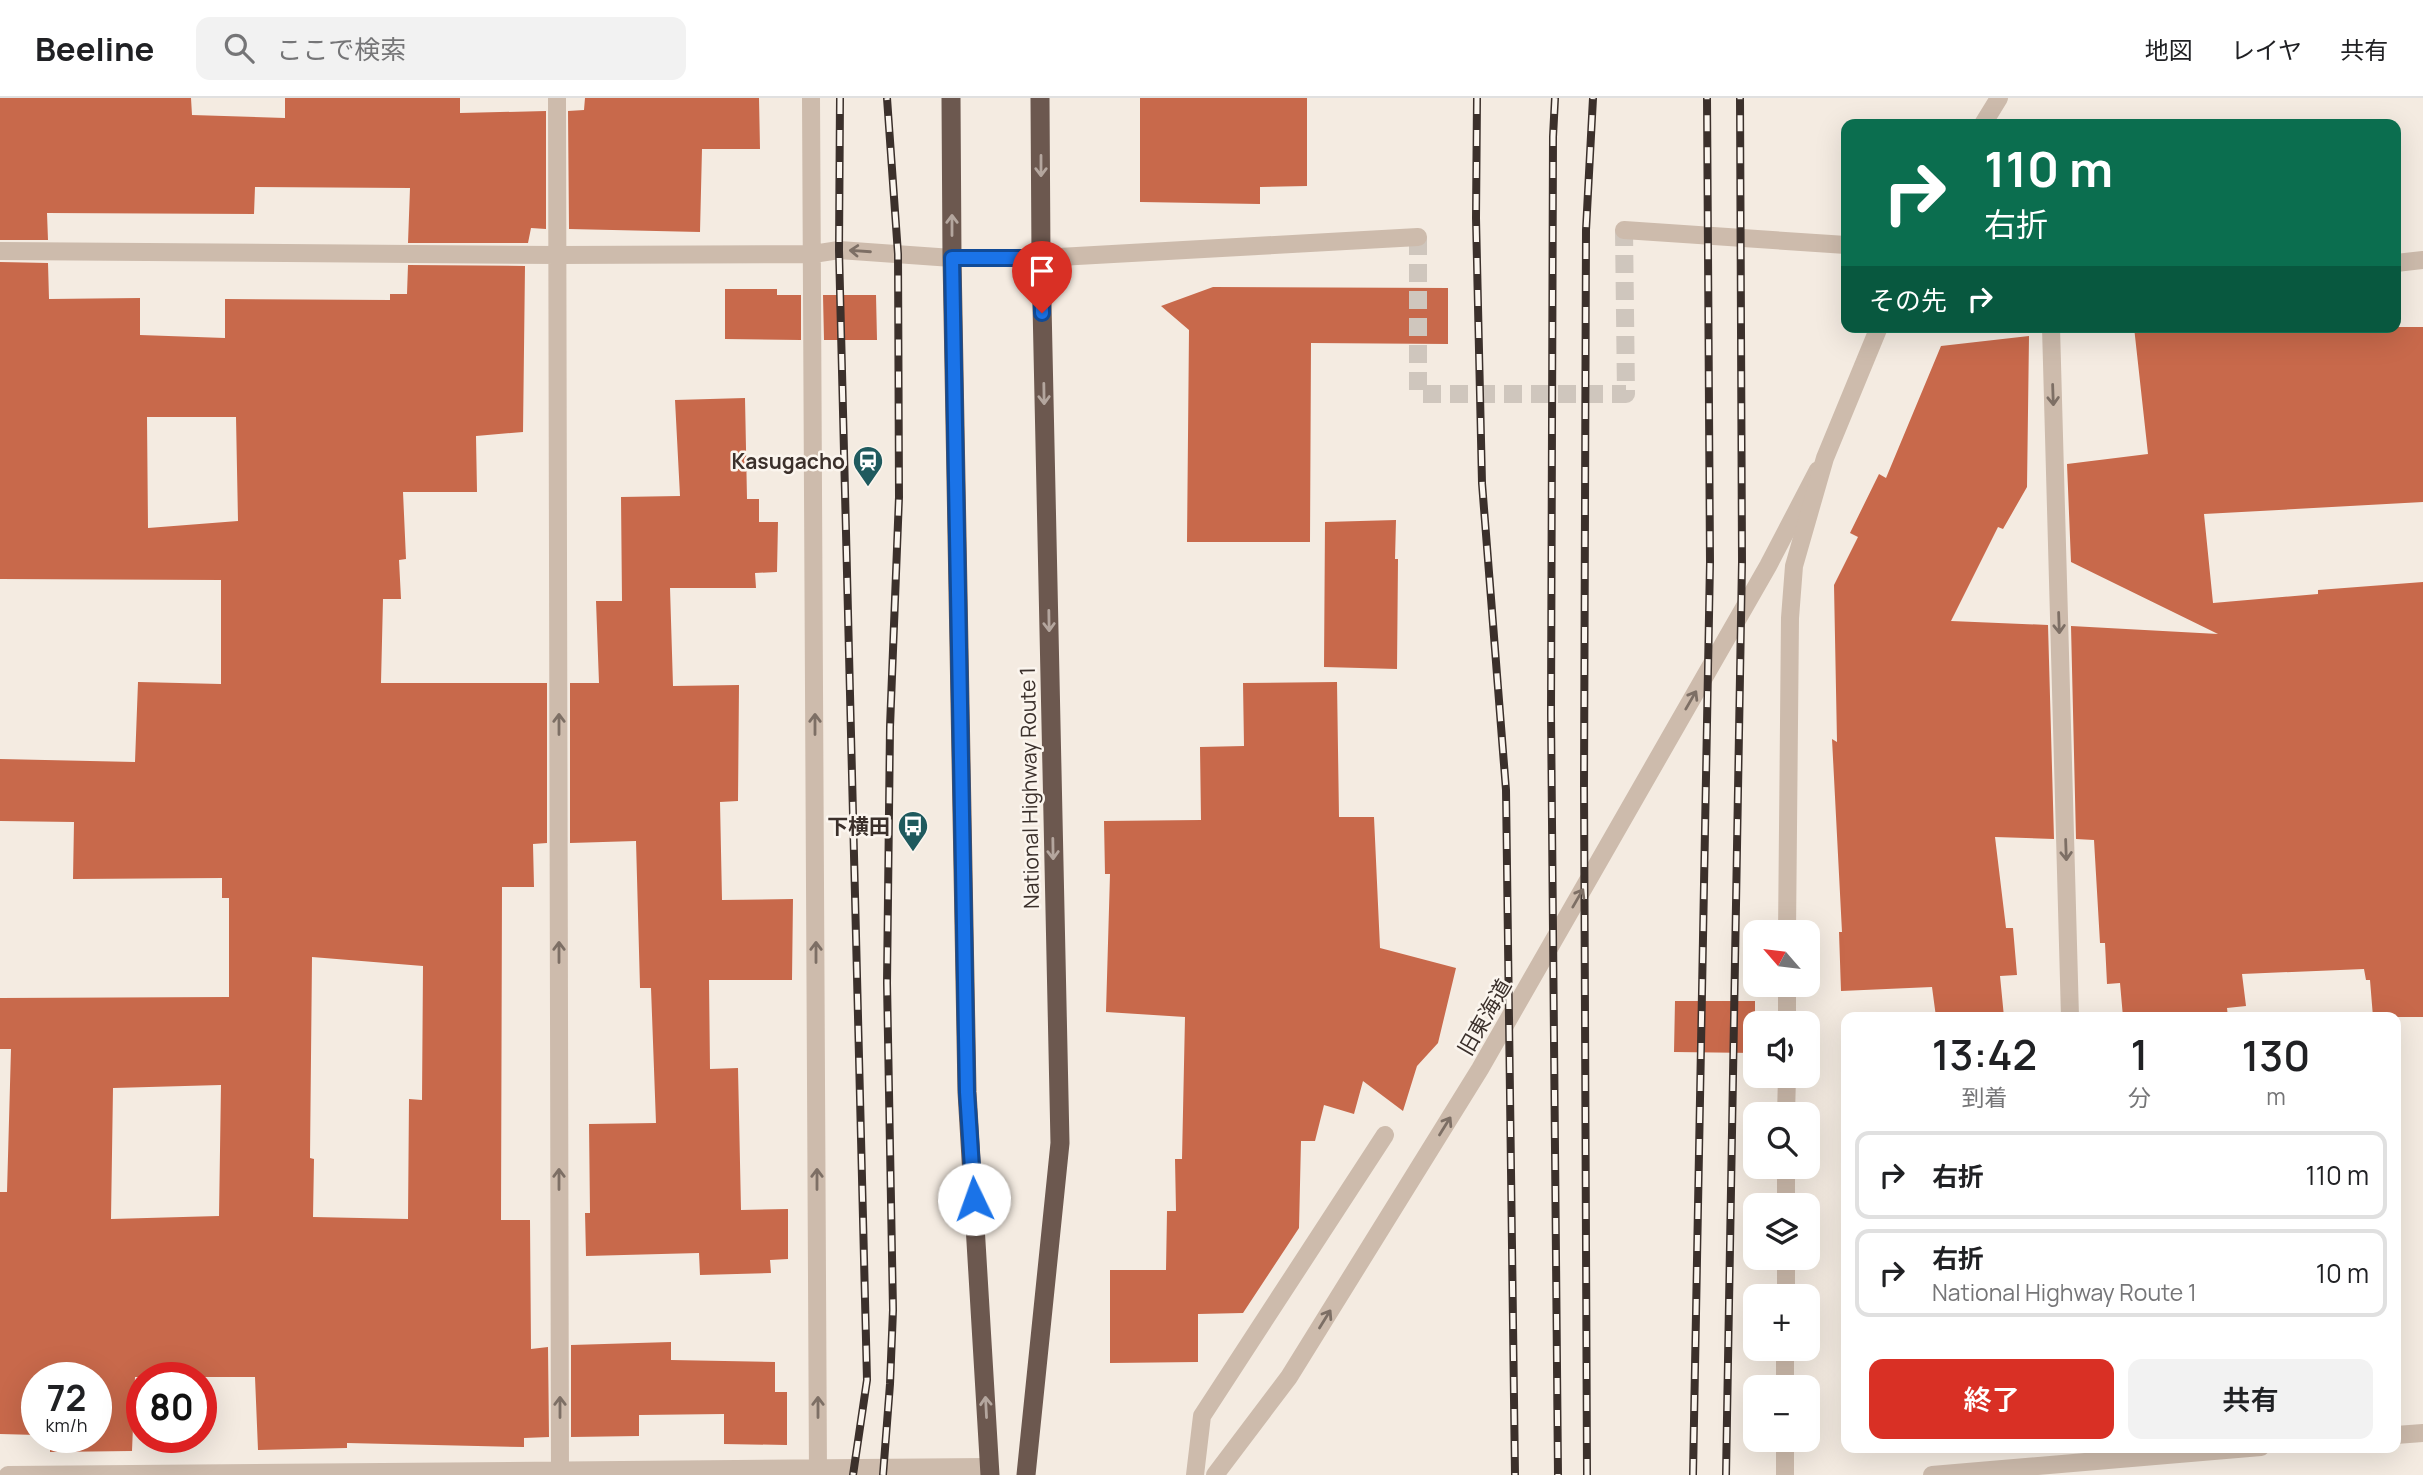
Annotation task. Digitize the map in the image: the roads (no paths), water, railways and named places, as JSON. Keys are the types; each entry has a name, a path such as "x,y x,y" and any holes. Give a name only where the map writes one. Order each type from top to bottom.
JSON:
{"highway":[{"path":"951,98 967,1092 990,1471"},
{"name":"National Highway Route 1","path":"1026,1475 1060,1143 1040,98"}],"street":[{"path":"557,98 560,1474"},
{"path":"811,98 818,1472"},
{"path":"1986,119 1999,98"},
{"path":"1624,230 1841,245"},
{"path":"0,251 558,255 813,254 839,250 952,258 1041,258 1418,237"},
{"path":"2401,262 2423,260"},
{"path":"1787,920 1794,566 1825,458 1877,333"},
{"path":"2051,333 2070,1012"},
{"name":"旧東海道","path":"1215,1475 1289,1377 1480,1069 1768,566 1825,458"},
{"path":"1195,1475 1202,1416 1385,1135"},
{"path":"2401,1435 2423,1433"},
{"path":"1785,1452 1785,1475"},
{"path":"1933,1475 2191,1453"},
{"path":"8,1475 990,1471"}],"tunnel":[{"path":"1418,237 1418,394 1626,394 1624,230"}],"railway":[{"path":"840,98 839,250 867,1380 853,1475"},
{"path":"883,1475 893,1310 887,983 890,727 899,497 898,254 887,98"},
{"path":"1477,98 1476,218 1482,483 1506,790 1515,1475"},
{"path":"1555,98 1551,714 1558,1475"},
{"path":"1587,1475 1584,787 1586,230 1593,98"},
{"path":"1693,1475 1710,562 1707,98"},
{"path":"1726,1475 1742,562 1740,98"}],"place":[{"name":"Kasugacho","path":"868,488"},
{"name":"下横田","path":"913,853"}]}
